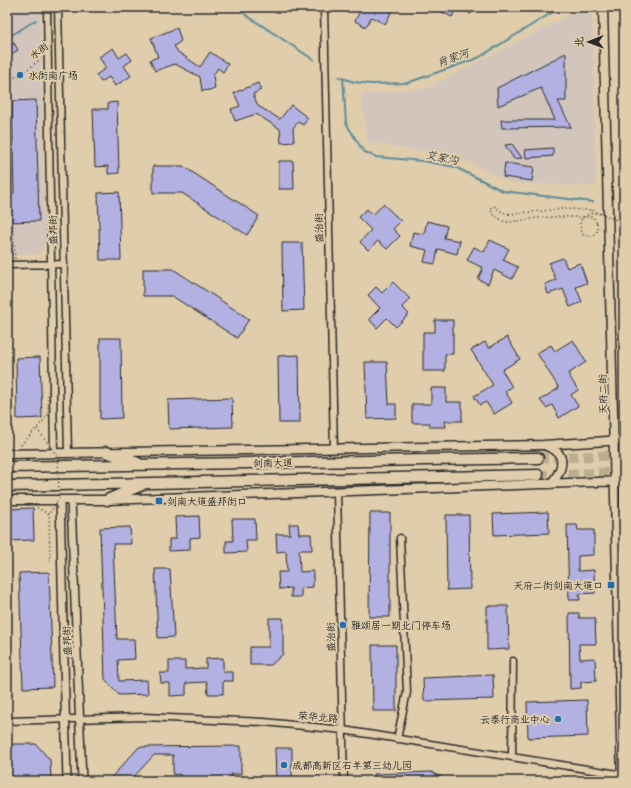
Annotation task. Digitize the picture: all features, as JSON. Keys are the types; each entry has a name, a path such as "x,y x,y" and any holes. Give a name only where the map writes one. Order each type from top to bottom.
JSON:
{"highway":[{"path":"106,452 146,466"},
{"name":"剑南大道","path":"7,467 146,466 538,458"},
{"name":"剑南大道","path":"7,486 538,475"},
{"path":"107,500 147,483"}],"main road":[{"name":"天府二街","path":"603,7 623,777"},
{"path":"624,7 624,13"},
{"path":"7,454 54,452 543,445 624,440"},
{"path":"543,445 557,451 561,460 560,472 550,484"},
{"path":"7,500 107,500 624,481"}],"street":[{"name":"盛邦街","path":"47,7 54,452"},
{"name":"盛邦街","path":"58,7 68,452"},
{"name":"盛治街","path":"324,7 334,449"},
{"path":"7,265 64,264"},
{"name":"盛治街","path":"337,492 344,781"},
{"name":"盛邦街","path":"60,500 67,781"},
{"name":"盛邦街","path":"71,500 81,720 82,781"},
{"path":"397,739 408,692 400,538"},
{"path":"512,757 513,661"},
{"name":"荣华北路","path":"7,721 143,717 201,718 343,730 512,757 623,777"}],"path":[{"name":"水街","path":"7,80 20,75 48,54"},
{"path":"7,183 10,186 16,265"},
{"path":"604,214 592,214 582,218 580,224 582,234 590,236 595,235 597,232 597,223 593,217 577,216 545,217 505,222 492,214 492,208 494,206 502,212 509,214 563,208 592,210 604,214 624,223"},
{"path":"21,444 48,416 48,391"},
{"path":"37,429 58,457 58,498 49,514 50,561"},
{"path":"37,508 49,514"}],"shaded area":[{"path":"7,7 40,7 45,245 38,254 7,254"},
{"path":"585,7 592,7 596,186 510,183 461,158 368,142 361,95 428,88"}],"building":[{"path":"362,7 394,7 385,24 371,17 366,27 355,21"},
{"path":"442,7 457,7 452,17 440,11"},
{"path":"457,7 474,7 471,14"},
{"path":"177,28 181,41 174,46 178,52 200,67 210,52 228,64 223,72 218,68 213,75 215,89 202,91 200,77 175,64 155,71 150,60 158,57 151,38"},
{"path":"14,43 18,50 7,57 7,47"},
{"path":"113,48 119,58 127,53 132,60 124,66 131,76 115,86 109,77 101,82 96,75 106,68 99,57"},
{"path":"566,53 566,101 558,101 571,127 502,128 501,120 555,120 541,88 498,106 497,88"},
{"path":"258,83 261,90 253,94 258,106 280,119 291,105 308,118 303,125 298,122 293,128 294,142 281,143 280,129 256,114 235,121 231,109 240,106 234,93"},
{"path":"36,100 39,221 7,222 7,193 14,193 12,101"},
{"path":"117,102 119,173 108,174 108,166 95,167 93,109 108,109 108,103"},
{"path":"512,144 522,158 514,159 505,145"},
{"path":"553,148 553,156 526,158 525,150"},
{"path":"279,161 293,161 294,189 279,189"},
{"path":"505,163 534,167 532,181 503,177"},
{"path":"153,166 183,166 259,216 247,235 182,193 153,193"},
{"path":"119,192 121,260 100,260 98,193"},
{"path":"383,204 401,221 393,229 400,236 387,249 378,241 368,250 360,242 371,230 358,217 367,209 373,215"},
{"path":"427,221 447,226 444,238 460,241 457,254 438,249 435,264 424,262 427,250 410,246 413,232 424,234"},
{"path":"490,240 509,249 503,260 518,267 512,279 494,270 488,284 478,279 483,268 467,260 474,247 484,252"},
{"path":"282,243 302,243 304,310 283,311"},
{"path":"563,258 567,268 580,263 587,283 576,287 582,302 570,307 563,289 548,294 545,284 556,280 549,263"},
{"path":"143,269 173,269 249,319 237,338 172,296 143,296"},
{"path":"393,282 410,299 402,307 409,314 396,327 387,318 377,328 369,319 380,308 368,295 376,287 382,293"},
{"path":"435,320 453,320 453,354 445,354 445,371 423,371 423,332 435,332"},
{"path":"507,337 520,359 502,370 512,387 505,391 512,403 494,414 486,402 480,405 474,396 493,385 471,350 485,342 489,348"},
{"path":"100,338 121,338 122,418 100,419"},
{"path":"573,340 586,362 568,374 578,390 571,395 578,406 559,418 552,405 546,408 540,400 559,388 537,353 551,345 555,351"},
{"path":"299,355 300,423 279,423 278,356"},
{"path":"40,357 42,418 17,419 16,358"},
{"path":"365,362 387,362 389,404 396,404 396,418 367,419"},
{"path":"431,388 446,388 446,402 462,402 462,421 445,421 446,427 430,427 430,423 412,423 412,404 431,404"},
{"path":"232,398 233,427 169,429 168,400"},
{"path":"33,508 34,540 7,541 7,509"},
{"path":"548,512 549,533 494,535 493,514"},
{"path":"370,513 390,513 390,617 369,617"},
{"path":"446,515 469,515 470,589 447,590"},
{"path":"199,516 200,537 190,538 190,550 169,551 169,539 176,539 175,517"},
{"path":"232,519 255,519 256,540 246,540 247,552 226,553 226,541 233,541"},
{"path":"289,524 298,524 299,534 311,534 312,550 299,550 300,572 313,571 313,587 301,588 301,597 291,597 291,588 279,589 278,572 287,572 286,551 277,552 276,534 290,534"},
{"path":"567,525 577,525 578,530 594,530 594,555 578,556 578,571 594,570 595,593 579,594 580,600 569,600"},
{"path":"130,527 131,544 113,544 117,639 134,639 135,659 118,660 119,681 147,680 148,694 119,695 105,679 100,528"},
{"path":"155,569 170,569 174,637 158,638"},
{"path":"49,572 53,687 23,688 19,573"},
{"path":"487,606 508,606 509,649 487,650"},
{"path":"569,613 579,613 579,618 595,618 596,644 579,644 580,659 595,658 596,681 581,682 581,688 570,689"},
{"path":"269,618 283,618 283,654 271,665 250,665 250,647 269,647"},
{"path":"372,645 396,645 396,711 373,711"},
{"path":"223,658 223,672 233,672 233,681 223,681 223,694 208,694 207,682 186,683 186,695 170,696 170,683 161,683 160,673 169,673 169,661 185,661 185,669 206,668 206,659"},
{"path":"493,675 494,699 424,701 423,678"},
{"name":"云泰行商业中心","path":"587,700 588,736 528,738 527,702"},
{"path":"8,744 36,744 50,760 51,781 9,781"},
{"path":"241,746 241,774 231,774 232,781 180,781 180,774 173,775 173,755 154,755 130,781 108,781 139,747"},
{"name":"成都高新区石羊第三幼儿园","path":"275,748 292,748 292,781 276,781"},
{"path":"431,772 449,781 374,781 374,774"}],"waterway":[{"name":"肖家河","path":"238,7 246,15 314,60"},
{"name":"肖家河","path":"339,77 354,82 371,84 407,83 478,58 561,7"},
{"name":"肖家河","path":"7,38 36,20"},
{"name":"艾家沟","path":"343,77 346,123 363,151 376,157 423,161 455,167 503,191 593,202"}],"tunnel":[{"path":"538,458 624,455"},
{"path":"538,475 624,472"}],"place":[{"name":"水街南广场","path":"20,75"},
{"name":"剑南大道盛邦街口","path":"159,501"},
{"name":"天府二街剑南大道口","path":"611,585"},
{"name":"雅颂居一期北门停车场","path":"343,625"},
{"name":"云泰行商业中心","path":"558,719"},
{"name":"成都高新区石羊第三幼儿园","path":"284,765"}]}
